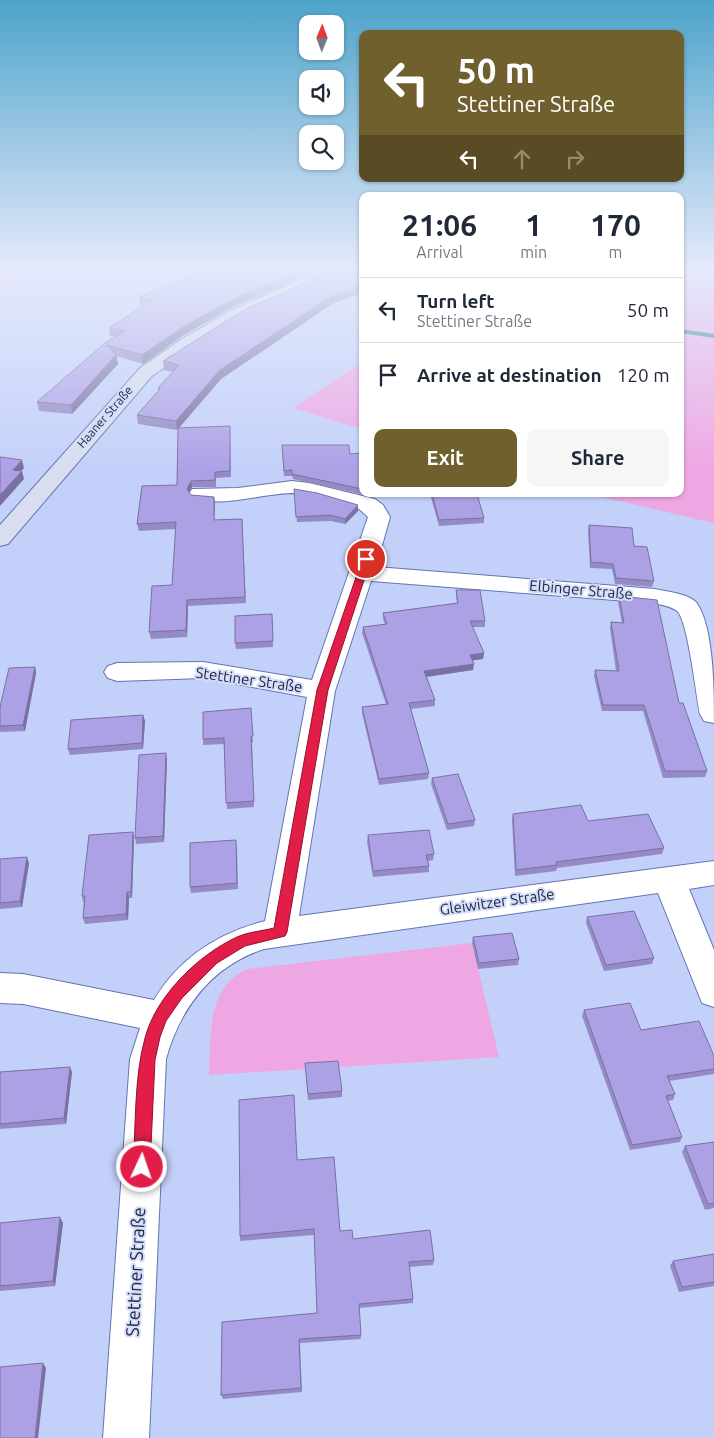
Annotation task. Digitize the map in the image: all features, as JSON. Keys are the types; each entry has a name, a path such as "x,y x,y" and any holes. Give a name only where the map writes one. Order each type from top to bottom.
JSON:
{"main road":[{"name":"Haaner Straße","path":"0,539 146,372 170,354 199,336"}],"street":[{"name":"Stettiner Straße","path":"126,1438 148,1060 152,1037 160,1017 177,993 212,959 242,941 280,932 322,690 362,573 379,516 367,504 309,489 292,487 238,494 200,494"},
{"name":"Elbinger Straße","path":"362,573 655,596 678,603 688,608 695,624 714,714"},
{"name":"Stettiner Straße","path":"116,672 203,670 322,690"},
{"name":"Gleiwitzer Straße","path":"280,932 714,873"},
{"path":"668,878 714,992"},
{"path":"0,988 23,989 160,1017"}],"shaded area":[{"path":"684,336 714,336 714,523 602,497 684,497"},
{"path":"359,364 359,428 293,408"},
{"path":"472,943 499,1057 209,1075 211,1029 218,1000 224,987 234,977 248,969"}],"building":[{"path":"116,336 170,336 142,355 107,345 116,355 71,405 37,402 105,343"},
{"path":"203,336 271,336 220,370 176,421 137,415 179,365 163,361"},
{"path":"230,426 230,471 215,472 215,480 191,481 187,489 191,495 214,497 214,520 242,519 245,597 187,600 186,630 149,632 152,586 172,585 176,522 137,524 142,486 177,485 178,428"},
{"path":"282,445 349,445 350,454 359,453 359,488 292,474 292,470 284,471"},
{"path":"0,457 22,460 13,470 22,471 0,495"},
{"path":"294,489 317,493 358,505 345,519 330,515 296,517"},
{"path":"433,497 478,497 484,518 439,520"},
{"path":"589,525 632,528 634,546 647,547 654,581 616,578 613,564 591,562"},
{"path":"456,590 480,590 485,621 470,621 484,653 470,655 474,664 424,671 435,700 409,703 429,773 379,779 362,707 388,704 363,627 387,624 383,613 458,603"},
{"path":"619,596 657,600 679,703 683,703 707,771 665,771 644,705 603,705 595,670 619,671 611,622 624,623"},
{"path":"272,614 273,641 235,643 235,616"},
{"path":"35,667 23,725 0,726 0,707 9,668"},
{"path":"251,708 254,801 226,803 224,738 203,739 203,712"},
{"path":"143,715 142,743 68,749 71,720"},
{"path":"166,753 163,836 135,838 139,755"},
{"path":"458,774 475,820 448,824 432,778"},
{"path":"581,805 588,821 648,814 664,848 556,862 557,865 516,870 513,814"},
{"path":"429,830 434,854 426,855 429,866 373,871 368,835"},
{"path":"133,832 131,892 127,892 126,914 83,918 85,896 82,896 89,835"},
{"path":"236,840 237,883 190,887 190,843"},
{"path":"27,857 20,901 0,903 0,859"},
{"path":"634,911 654,958 606,965 587,917"},
{"path":"512,933 519,959 479,963 473,937"},
{"path":"630,1003 641,1030 699,1021 714,1056 714,1069 667,1076 675,1094 666,1096 682,1137 632,1145 584,1010"},
{"path":"338,1061 342,1091 308,1094 305,1063"},
{"path":"70,1067 64,1118 0,1124 0,1072"},
{"path":"294,1095 297,1160 334,1157 340,1231 352,1230 353,1239 430,1230 434,1260 409,1262 413,1299 359,1304 361,1335 299,1339 301,1388 221,1395 222,1322 317,1313 314,1229 240,1236 239,1100"},
{"path":"714,1142 714,1203 708,1204 685,1146"},
{"path":"60,1217 53,1281 0,1286 0,1223"},
{"path":"714,1254 714,1282 682,1287 673,1261"},
{"path":"43,1363 35,1438 0,1438 0,1367"}],"route":[{"path":"142,1167 148,1060 152,1037 160,1017 177,993 199,969 212,959 242,941 280,932 322,690 366,559"}]}
